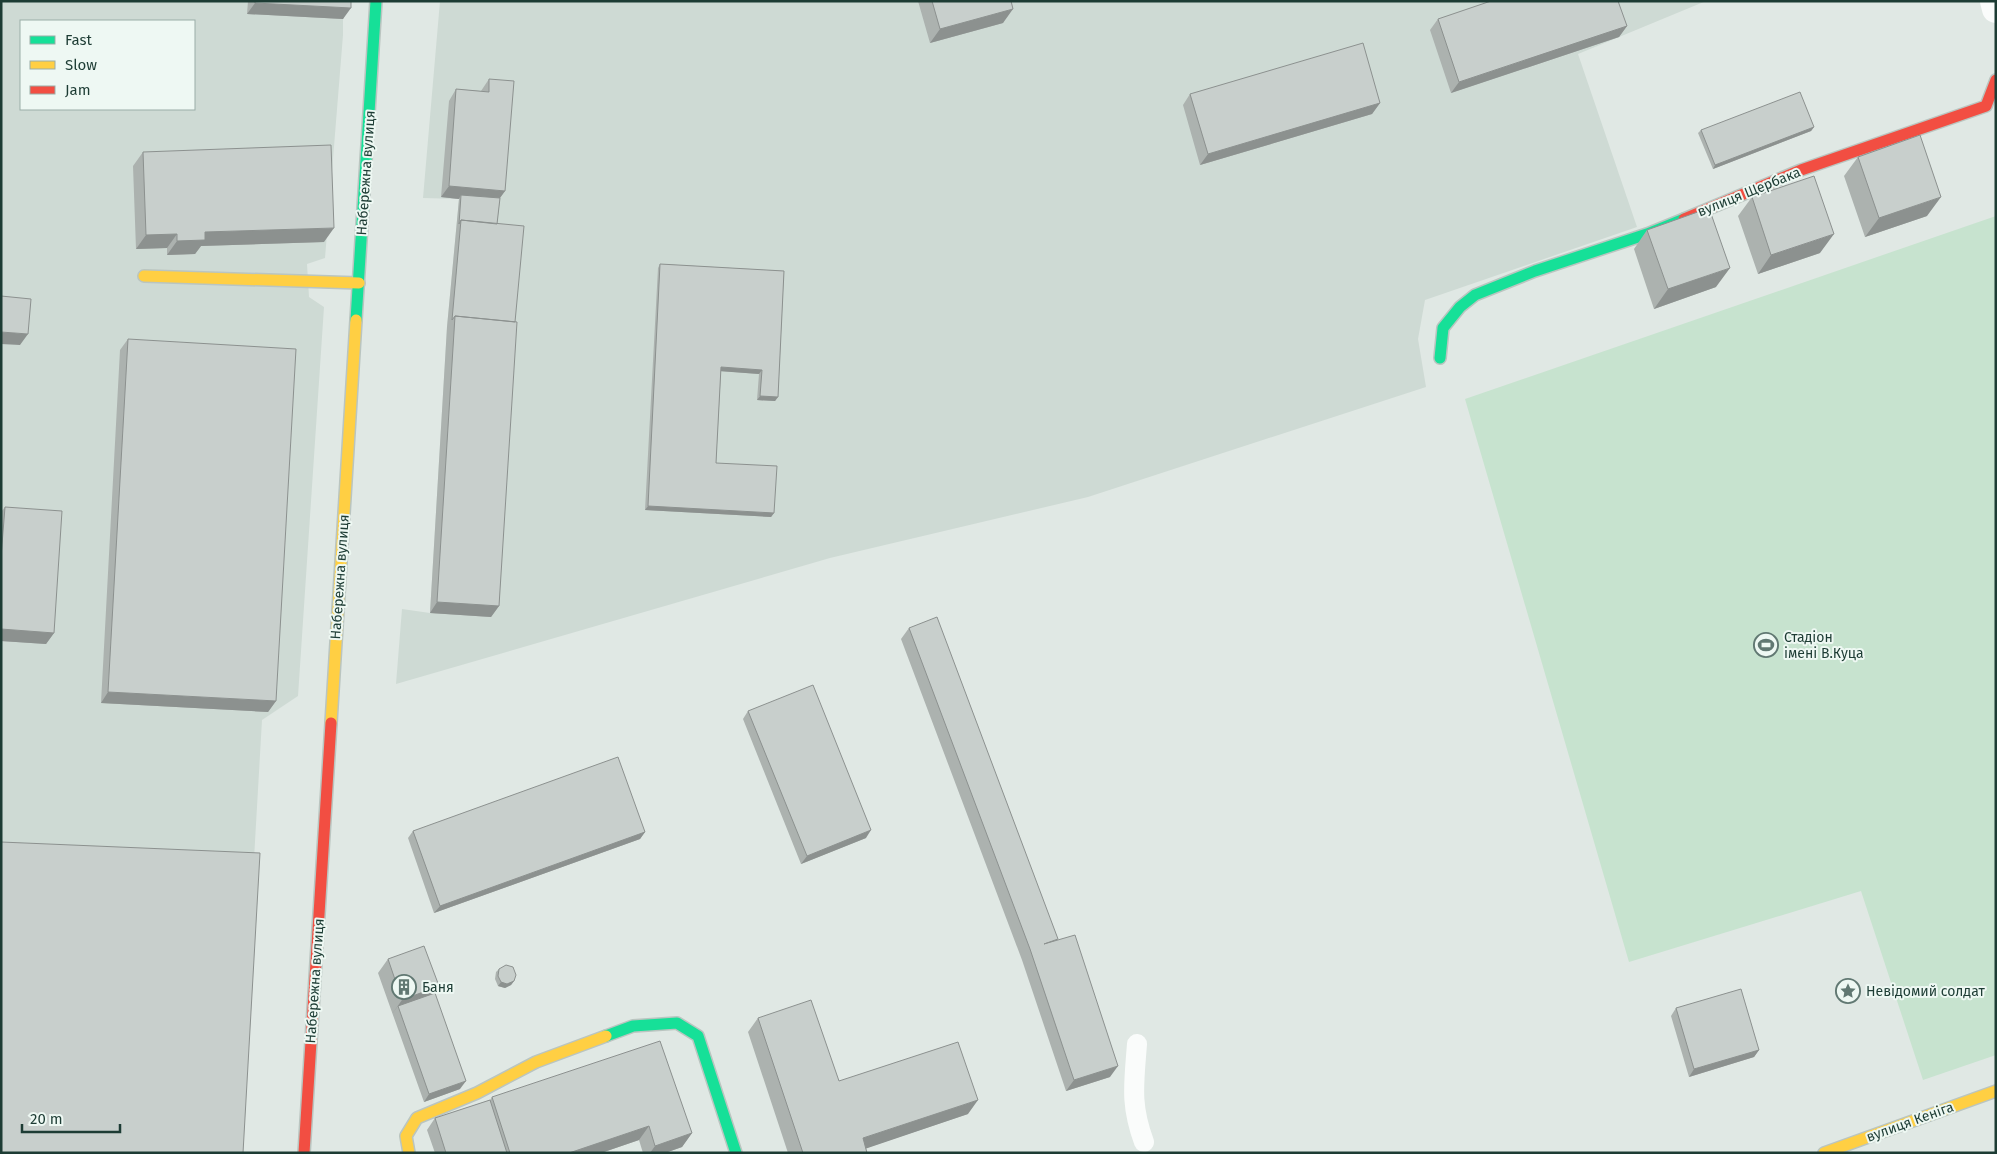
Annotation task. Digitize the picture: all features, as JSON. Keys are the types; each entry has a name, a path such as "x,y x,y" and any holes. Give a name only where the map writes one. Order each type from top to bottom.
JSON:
{"main road":[{"name":"Набережна вулиця","path":"304,1153 376,1"},
{"name":"вулиця Щербака","path":"1440,358 1443,328 1460,306 1475,295 1536,271 1647,234 1801,170 1986,106 1996,80"},
{"path":"144,276 359,283"},
{"path":"408,1153 406,1136 416,1118 477,1093 545,1058 633,1026 677,1023 698,1036 736,1153"},
{"name":"вулиця Кеніга","path":"1824,1153 1996,1091"}],"street":[{"path":"1994,1 1996,9"}],"lane":[{"path":"1137,1044 1133,1102 1137,1124 1144,1142"}],"shaded area":[{"path":"1,1 343,1 343,35 325,258 307,264 309,297 324,307 298,696 262,720 254,859 1,1153"},
{"path":"440,1 1706,1 1578,54 1637,227 1425,300 1418,339 1426,387 1088,497 830,558 396,684 402,609 430,613 447,327 459,199 423,198"}],"green space":[{"name":"Стадіон імені В.Куца","path":"1996,216 1996,1055 1923,1080 1861,891 1629,962 1465,399"}],"building":[{"path":"255,1 351,1 351,8 255,3"},
{"path":"932,1 1011,1 1013,9 940,29"},
{"path":"1491,1 1618,1 1627,26 1459,82 1438,19"},
{"path":"1363,43 1380,103 1208,154 1190,94"},
{"path":"489,79 514,81 505,191 449,186 456,89 489,92"},
{"path":"1800,92 1814,127 1715,165 1701,130"},
{"path":"1920,135 1941,197 1879,218 1858,157"},
{"path":"331,145 334,228 205,232 205,240 177,241 177,234 146,235 143,152"},
{"path":"1814,176 1834,234 1771,255 1752,197"},
{"path":"461,195 500,198 497,224 461,220 459,224"},
{"path":"1709,208 1730,268 1668,289 1647,230"},
{"path":"461,220 524,226 515,322 455,316 452,320"},
{"path":"660,264 784,271 778,397 760,396 762,370 721,367 716,463 777,466 774,513 648,506"},
{"path":"1,296 31,299 28,334 1,332"},
{"path":"455,316 517,322 499,606 437,602"},
{"path":"128,339 296,349 276,701 108,692"},
{"path":"5,507 62,511 54,633 1,629 1,557"},
{"path":"937,617 1058,939 1044,944 1075,935 1118,1066 1074,1080 1030,949 909,628"},
{"path":"813,685 871,830 807,856 748,711"},
{"path":"618,757 645,832 440,906 413,831"},
{"path":"1,842 260,853 243,1153 1,1153"},
{"path":"424,946 439,986 402,1000 388,959"},
{"path":"506,965 513,967 516,975 514,981 507,984 501,982 498,976 499,969"},
{"path":"1741,989 1759,1050 1694,1069 1676,1008"},
{"path":"435,993 466,1081 429,1094 398,1006"},
{"path":"811,1000 839,1081 958,1042 978,1100 863,1138 867,1153 803,1153 758,1018"},
{"path":"660,1041 692,1133 655,1146 649,1126 569,1153 510,1153 492,1097"},
{"path":"490,1100 507,1153 446,1153 435,1118"}],"traffic: fast":[{"path":"356,320 376,1"},
{"path":"1440,358 1443,328 1460,307 1475,295 1535,271 1647,234 1684,219"},
{"path":"606,1036 633,1026 677,1023 698,1036 736,1153"}],"traffic: slow":[{"path":"144,276 359,283"},
{"path":"331,723 356,320"},
{"path":"409,1153 406,1136 417,1118 477,1093 536,1062 606,1036"},
{"path":"1824,1153 1996,1091"}],"traffic: jam":[{"path":"1684,219 1801,170 1986,106 1996,80"},
{"path":"304,1153 331,723"}],"place":[{"name":"Стадіон імені В.Куца","path":"1766,645"},
{"name":"Баня","path":"404,987"},
{"name":"Невідомий солдат","path":"1848,991"}]}
